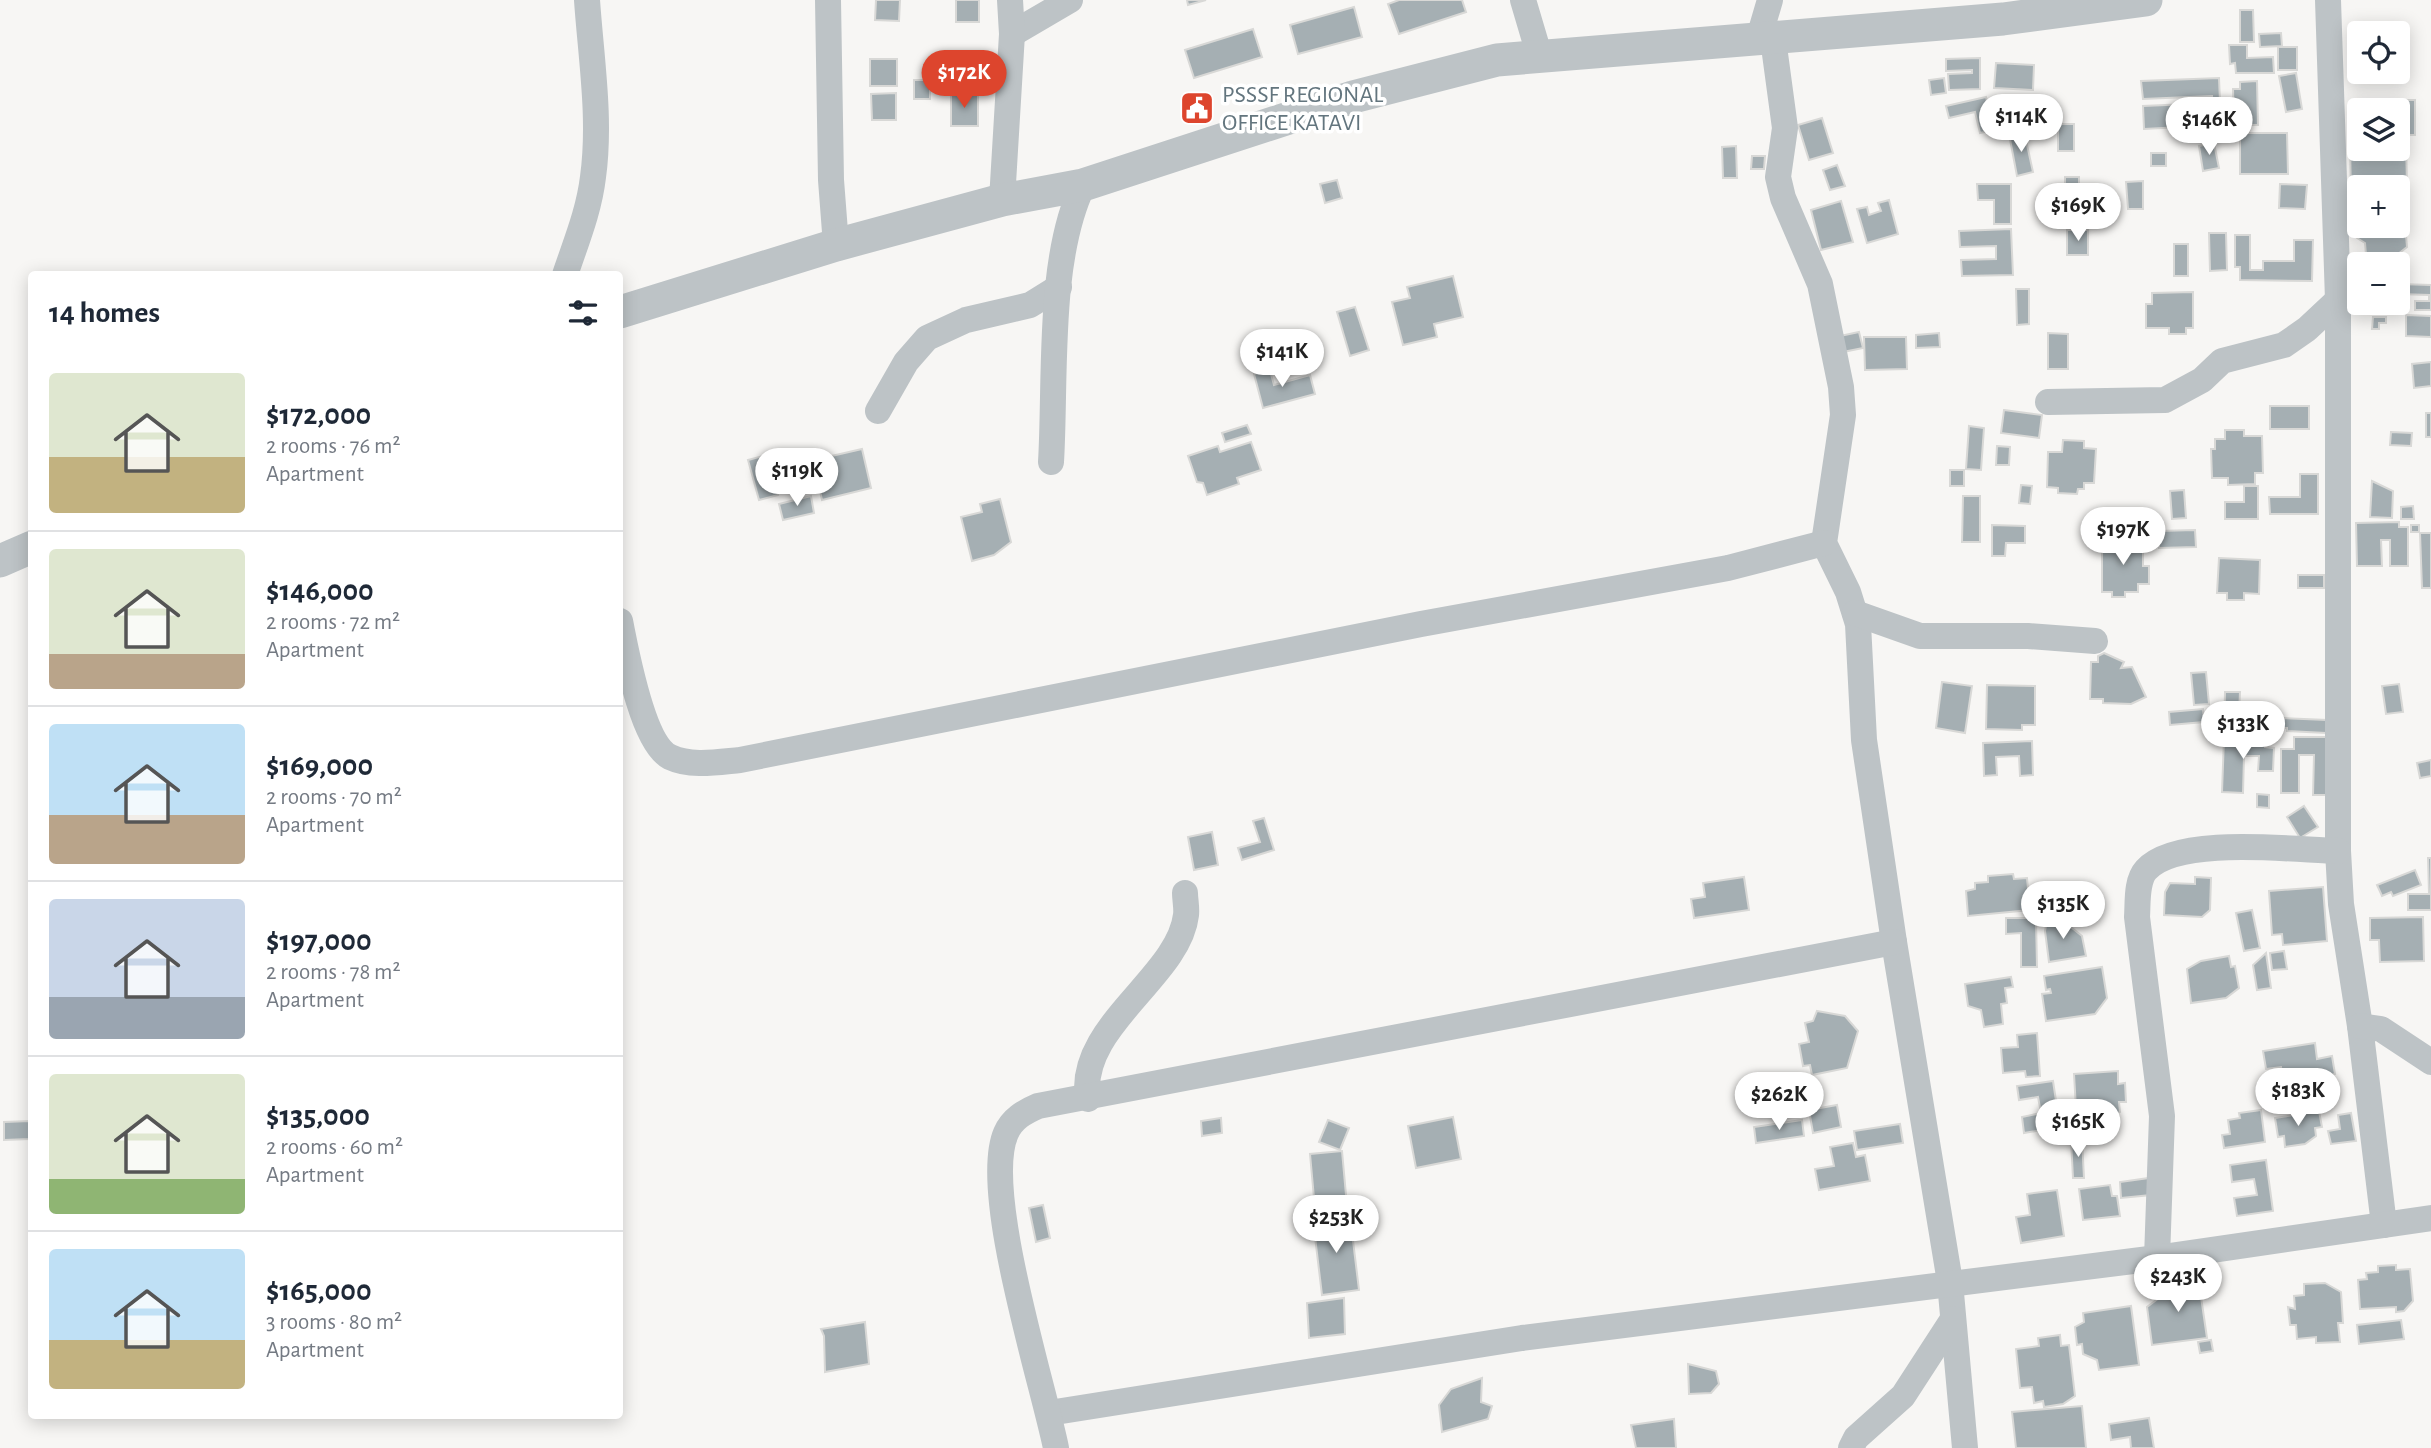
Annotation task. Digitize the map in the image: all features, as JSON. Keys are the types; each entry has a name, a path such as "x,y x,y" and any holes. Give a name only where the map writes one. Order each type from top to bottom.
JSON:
{"street":[{"path":"566,271 587,211 596,139 587,0"},
{"path":"828,0 831,180 836,245"},
{"path":"1002,200 1012,34 1010,0"},
{"path":"1012,34 1070,0"},
{"path":"1523,0 1539,54"},
{"path":"1770,0 1765,40 1785,128 1778,177 1783,198 1820,284 1841,387 1843,415 1824,543 1855,612 1861,655 1864,740 1950,1282 1965,1448"},
{"path":"623,311 836,245 1002,200 1083,186 1353,97 1497,60 1539,54 1765,40 2003,19 2146,0"},
{"path":"2328,0 2338,300 2338,851 2341,904 2360,1026 2384,1226"},
{"path":"1051,462 1059,287 1065,233 1083,186"},
{"path":"878,411 906,362 927,338 966,320 1030,305 1059,287"},
{"path":"2048,402 2165,400 2202,380 2222,361 2284,345 2307,329 2338,300"},
{"path":"623,632 652,736 668,756 701,763 740,760 1435,621 1727,568 1824,543"},
{"path":"0,561 28,549"},
{"path":"1855,612 1920,636 2028,636 2095,641"},
{"path":"2157,1258 2162,1116 2137,917 2139,890 2144,872 2159,860 2193,850 2338,851"},
{"path":"1088,1098 1085,1082 1089,1066 1106,1035 1174,945 1186,916 1185,893"},
{"path":"1056,1448 1001,1207 1002,1146 1006,1131 1026,1111 1894,942"},
{"path":"2360,1026 2381,1029 2431,1062"},
{"path":"1049,1413 1522,1338 2157,1258 2431,1218"},
{"path":"1851,1448 1856,1438 1903,1396 1953,1319"}],"building":[{"path":"876,0 900,0 899,21 875,20"},
{"path":"956,0 979,0 979,22 956,22"},
{"path":"1187,0 1206,0 1188,5"},
{"path":"1399,0 1462,0 1466,12 1399,34 1388,4"},
{"path":"1354,7 1362,37 1298,54 1290,25"},
{"path":"2240,10 2253,10 2254,42 2240,42"},
{"path":"1253,29 1262,57 1194,78 1185,50"},
{"path":"2281,33 2282,46 2260,47 2259,34"},
{"path":"2229,45 2247,45 2247,58 2273,57 2274,73 2236,73 2235,63 2230,64"},
{"path":"2278,47 2297,47 2297,70 2278,70"},
{"path":"977,53 978,85 949,85 949,54"},
{"path":"1980,58 1980,89 1949,90 1948,74 1972,73 1972,70 1946,71 1946,59"},
{"path":"870,59 897,59 897,86 870,86"},
{"path":"1996,63 2034,65 2033,90 1994,88"},
{"path":"2296,73 2302,109 2286,112 2279,76"},
{"path":"1944,78 1946,93 1931,95 1929,80"},
{"path":"2219,78 2221,125 2144,129 2143,106 2212,103 2212,96 2143,99 2141,81"},
{"path":"914,80 930,80 930,99 914,99"},
{"path":"2257,81 2258,125 2234,125 2233,89 2240,89 2240,82"},
{"path":"896,93 896,120 872,120 871,94"},
{"path":"951,94 978,95 978,126 951,126"},
{"path":"1986,97 1994,130 1980,133 1975,112 1949,118 1946,106"},
{"path":"2410,100 2415,100 2415,135 2410,135"},
{"path":"1822,118 1833,153 1809,160 1798,125"},
{"path":"2058,124 2074,124 2074,151 2058,151"},
{"path":"2024,131 2033,172 2017,176 2009,134"},
{"path":"2240,133 2287,133 2288,174 2240,174"},
{"path":"2214,143 2219,168 2203,171 2199,146"},
{"path":"1736,146 1737,178 1723,178 1722,147"},
{"path":"2151,153 2166,153 2166,166 2151,166"},
{"path":"1752,156 1765,156 1764,169 1751,169"},
{"path":"2350,161 2406,161 2407,175 2351,175"},
{"path":"1837,165 1845,186 1830,190 1823,170"},
{"path":"2065,177 2079,177 2079,209 2065,209"},
{"path":"1337,180 1342,198 1325,203 1320,184"},
{"path":"2143,181 2143,209 2128,209 2126,182"},
{"path":"1977,184 2011,184 2011,224 1994,224 1994,200 1978,200"},
{"path":"2280,184 2307,185 2305,209 2279,208"},
{"path":"1889,200 1898,234 1867,243 1857,209 1867,207 1869,215 1881,211 1878,203"},
{"path":"1841,201 1853,242 1821,250 1811,210"},
{"path":"2011,229 2013,275 1962,276 1961,260 1996,259 1996,246 1960,247 1959,231"},
{"path":"2067,230 2088,230 2088,255 2067,255"},
{"path":"2209,233 2226,233 2227,270 2210,271"},
{"path":"2235,235 2250,235 2250,270 2263,270 2263,261 2294,261 2294,240 2313,240 2312,281 2240,280 2240,267 2235,267"},
{"path":"2357,238 2406,238 2407,247 2401,252 2366,252 2365,243"},
{"path":"2174,244 2188,244 2188,276 2174,276"},
{"path":"1453,276 1463,317 1434,324 1437,337 1403,345 1392,302 1410,298 1407,287"},
{"path":"2410,284 2431,285 2431,310 2415,310 2415,301 2429,301 2429,295 2410,294"},
{"path":"2016,289 2029,289 2029,324 2017,325"},
{"path":"2193,292 2193,328 2186,328 2186,334 2169,334 2169,328 2146,328 2146,304 2152,304 2152,293"},
{"path":"1355,307 1369,350 1350,356 1337,312"},
{"path":"2406,315 2431,316 2431,337 2406,336"},
{"path":"2373,317 2386,317 2386,323 2379,323 2379,329 2372,329"},
{"path":"1859,332 1863,348 1843,352 1840,336"},
{"path":"1939,333 1940,347 1916,348 1916,335"},
{"path":"2048,333 2068,334 2068,369 2048,369"},
{"path":"1864,337 1906,337 1907,369 1865,370"},
{"path":"2431,362 2431,386 2414,388 2412,364"},
{"path":"1270,370 1274,385 1310,375 1315,394 1263,408 1254,374"},
{"path":"2270,406 2309,406 2309,429 2270,429"},
{"path":"2004,410 2042,415 2039,438 2001,433"},
{"path":"2426,413 2431,413 2431,437 2426,437"},
{"path":"1247,425 1251,434 1225,442 1222,433"},
{"path":"1969,426 1984,428 1981,470 1966,469"},
{"path":"2225,430 2244,430 2244,436 2262,436 2263,473 2255,473 2255,484 2228,485 2228,478 2212,478 2211,449 2215,449 2215,439 2225,439"},
{"path":"2391,432 2412,433 2411,446 2390,445"},
{"path":"2063,440 2084,441 2084,448 2096,449 2094,483 2084,483 2084,489 2078,489 2077,494 2058,493 2058,488 2047,487 2048,452 2062,452"},
{"path":"1251,442 1261,470 1237,478 1239,484 1207,495 1203,483 1197,482 1188,456 1218,446 1220,452"},
{"path":"1997,446 2010,447 2009,465 1996,465"},
{"path":"862,449 871,488 822,500 820,491 814,489 809,469 816,467 814,460"},
{"path":"767,455 778,495 759,500 748,460"},
{"path":"1950,470 1964,470 1964,486 1950,486"},
{"path":"2300,474 2318,474 2318,514 2270,514 2269,497 2300,497"},
{"path":"2372,481 2393,491 2392,518 2370,517"},
{"path":"2021,485 2032,486 2030,504 2019,503"},
{"path":"2244,486 2258,486 2258,519 2225,519 2225,502 2244,502"},
{"path":"2184,490 2186,518 2172,519 2170,491"},
{"path":"811,496 814,513 783,520 779,504"},
{"path":"1963,496 1980,496 1980,542 1962,542"},
{"path":"1000,499 1011,542 994,555 972,561 961,517 982,512 980,504"},
{"path":"2413,506 2414,519 2401,519 2401,507"},
{"path":"2399,522 2399,527 2408,527 2408,566 2390,566 2390,540 2381,540 2382,566 2357,566 2356,523"},
{"path":"2123,523 2123,535 2099,536 2099,524"},
{"path":"1992,525 2025,526 2025,543 2006,543 2005,556 1992,556"},
{"path":"2411,525 2419,525 2419,532 2411,532"},
{"path":"2195,530 2196,547 2159,548 2158,531"},
{"path":"2420,533 2431,533 2431,588 2422,588"},
{"path":"2102,541 2143,541 2143,566 2149,566 2149,584 2138,584 2138,592 2125,592 2125,597 2112,597 2112,592 2102,592"},
{"path":"2219,558 2260,560 2259,594 2244,593 2244,600 2227,600 2227,593 2217,593"},
{"path":"2298,575 2324,575 2324,588 2298,588"},
{"path":"2104,653 2124,662 2121,668 2132,667 2146,697 2131,704 2103,703 2103,699 2090,699 2091,662 2098,662 2098,656"},
{"path":"2206,672 2209,704 2194,705 2191,673"},
{"path":"1942,682 1972,686 1965,733 1936,728"},
{"path":"2399,684 2403,712 2386,714 2382,686"},
{"path":"1987,685 2035,686 2035,725 2022,725 2022,730 1986,729"},
{"path":"2225,692 2240,692 2239,714 2273,716 2273,735 2224,733"},
{"path":"2203,709 2204,722 2170,725 2169,712"},
{"path":"2281,718 2327,720 2326,733 2287,731 2287,728 2281,728"},
{"path":"2294,737 2331,737 2330,795 2313,795 2314,755 2299,755 2299,793 2281,793 2281,749 2294,749"},
{"path":"2224,738 2265,740 2265,747 2274,748 2273,771 2258,771 2259,756 2244,756 2243,793 2222,792"},
{"path":"2032,741 2033,775 2020,776 2019,756 1996,757 1997,775 1984,776 1983,743"},
{"path":"2431,760 2431,776 2420,778 2417,763"},
{"path":"2257,794 2269,795 2269,808 2257,807"},
{"path":"2304,806 2318,827 2300,838 2287,817"},
{"path":"1264,818 1274,850 1242,860 1238,848 1260,842 1253,821"},
{"path":"1212,832 1218,865 1194,870 1188,837"},
{"path":"2428,858 2431,858 2431,910 2408,910 2408,894 2429,894"},
{"path":"2415,870 2421,885 2393,896 2391,892 2382,896 2377,885"},
{"path":"2013,874 2014,879 2027,878 2030,910 1968,916 1966,891 1975,889 1975,883 1988,882 1988,876"},
{"path":"1744,877 1749,910 1694,918 1691,899 1705,897 1703,883"},
{"path":"2195,877 2211,878 2210,910 2202,917 2164,915 2165,892 2170,883 2195,884"},
{"path":"2323,887 2327,941 2283,945 2282,934 2272,935 2269,891"},
{"path":"2252,910 2260,948 2244,951 2236,913"},
{"path":"2423,917 2424,961 2380,962 2379,940 2370,940 2370,918"},
{"path":"2006,918 2036,918 2037,967 2021,967 2021,933 2006,934"},
{"path":"2061,919 2082,936 2086,956 2049,962 2045,931 2047,920"},
{"path":"2284,951 2287,969 2272,970 2270,953"},
{"path":"2266,953 2271,988 2257,990 2253,965"},
{"path":"2229,956 2231,967 2235,966 2239,988 2226,998 2191,1003 2187,969 2201,961"},
{"path":"2102,967 2107,998 2095,1014 2046,1021 2042,994 2051,993 2050,989 2046,990 2044,976"},
{"path":"2011,977 2013,987 2005,988 2007,1003 2001,1004 2003,1024 1984,1027 1981,1010 1968,1006 1965,984"},
{"path":"1817,1011 1845,1016 1858,1031 1847,1068 1812,1075 1810,1065 1803,1066 1799,1044 1809,1042 1805,1023 1813,1021"},
{"path":"2037,1033 2040,1076 2026,1077 2025,1071 2003,1073 2001,1048 2018,1047 2017,1035"},
{"path":"2315,1043 2317,1059 2332,1056 2335,1074 2325,1076 2328,1088 2322,1089 2322,1093 2282,1099 2280,1087 2275,1088 2273,1074 2282,1073 2281,1067 2266,1069 2263,1051"},
{"path":"2118,1071 2118,1084 2125,1083 2126,1102 2119,1102 2120,1112 2110,1117 2110,1124 2077,1126 2074,1074"},
{"path":"2053,1081 2060,1127 2024,1133 2022,1117 2041,1113 2038,1097 2019,1100 2017,1086"},
{"path":"1837,1105 1841,1127 1813,1133 1809,1110"},
{"path":"2261,1110 2265,1142 2224,1148 2222,1135 2230,1134 2228,1120 2240,1118 2239,1113"},
{"path":"2319,1111 2322,1127 2315,1128 2316,1136 2305,1144 2285,1147 2284,1136 2278,1137 2275,1118"},
{"path":"2351,1113 2356,1141 2331,1144 2328,1131 2340,1129 2338,1115"},
{"path":"1453,1117 1461,1159 1416,1168 1408,1126"},
{"path":"1221,1118 1222,1133 1202,1136 1201,1121"},
{"path":"1328,1120 1349,1128 1340,1150 1319,1142"},
{"path":"1802,1120 1804,1136 1756,1143 1754,1127"},
{"path":"28,1121 28,1139 4,1140 4,1122"},
{"path":"1900,1124 1903,1143 1857,1150 1854,1131"},
{"path":"2082,1139 2084,1178 2073,1178 2071,1140"},
{"path":"1853,1143 1856,1157 1865,1155 1870,1181 1819,1190 1815,1169 1834,1166 1830,1147"},
{"path":"1342,1151 1347,1206 1315,1209 1310,1154"},
{"path":"2266,1160 2273,1211 2237,1216 2234,1198 2257,1195 2254,1179 2232,1182 2230,1165"},
{"path":"2149,1178 2151,1195 2121,1198 2120,1182"},
{"path":"2110,1185 2112,1196 2117,1196 2120,1216 2083,1220 2079,1189"},
{"path":"2057,1190 2064,1236 2021,1243 2016,1217 2030,1215 2027,1194"},
{"path":"1043,1205 1050,1238 1036,1242 1029,1208"},
{"path":"1350,1216 1359,1290 1322,1295 1313,1220"},
{"path":"2396,1265 2396,1270 2410,1269 2413,1301 2404,1311 2396,1312 2396,1307 2360,1309 2358,1280 2367,1279 2366,1273 2378,1272 2378,1266"},
{"path":"2198,1276 2207,1338 2152,1345 2147,1307 2172,1288 2170,1280"},
{"path":"2325,1283 2341,1292 2343,1323 2338,1323 2340,1342 2316,1343 2316,1337 2297,1339 2296,1325 2290,1325 2288,1307 2295,1309 2294,1296 2304,1295 2304,1284"},
{"path":"1344,1298 1345,1334 1309,1338 1307,1303"},
{"path":"2131,1306 2139,1365 2099,1370 2097,1360 2083,1354 2082,1344 2077,1345 2075,1327 2084,1322 2083,1313"},
{"path":"2401,1320 2404,1339 2359,1344 2357,1325"},
{"path":"865,1322 869,1364 825,1372 824,1336 821,1329"},
{"path":"2060,1335 2061,1346 2069,1345 2075,1396 2063,1404 2044,1407 2043,1401 2034,1403 2032,1387 2020,1388 2016,1349 2039,1346 2038,1338"},
{"path":"2211,1340 2213,1351 2200,1353 2198,1342"},
{"path":"1688,1364 1716,1371 1719,1384 1711,1393 1689,1394"},
{"path":"1482,1378 1481,1402 1492,1406 1488,1419 1442,1432 1439,1405 1451,1389"},
{"path":"2082,1406 2086,1448 2016,1448 2012,1412"},
{"path":"2149,1418 2154,1448 2131,1448 2130,1437 2111,1440 2109,1424"},
{"path":"1674,1419 1676,1448 1636,1448 1631,1425"}],"place":[{"name":"PSSSF REGIONAL OFFICE KATAVI","path":"1197,108"}]}
